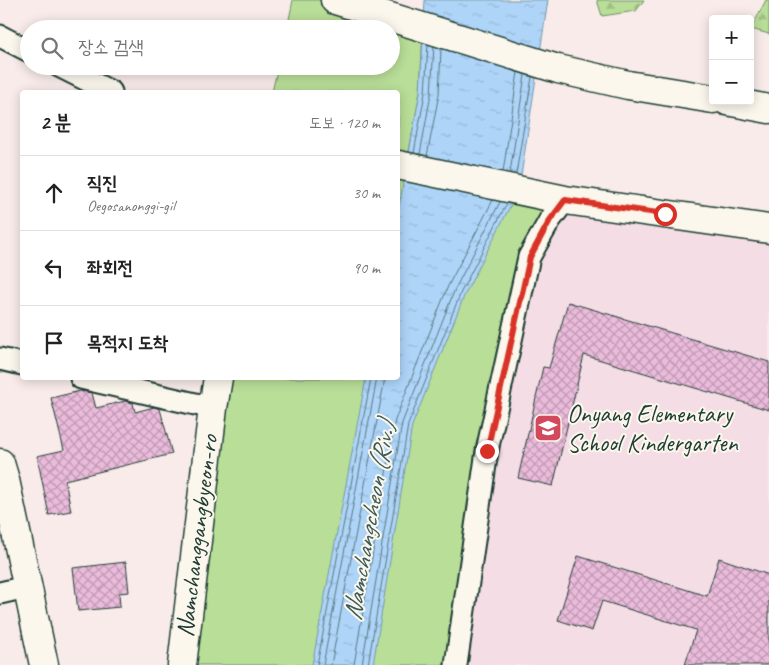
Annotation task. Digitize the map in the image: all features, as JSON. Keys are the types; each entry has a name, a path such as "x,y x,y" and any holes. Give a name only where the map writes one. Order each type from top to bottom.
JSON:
{"main road":[{"path":"336,0 558,69 628,85 705,97"},
{"path":"748,105 769,109"},
{"path":"400,165 565,200 769,229"},
{"name":"Namchanggangbyeon-ro","path":"182,665 218,380"},
{"path":"0,463 44,665"}],"street":[{"path":"0,36 20,46"},
{"path":"78,75 107,90"},
{"path":"456,665 487,451 530,257 550,220 565,200"},
{"path":"0,359 20,364"},
{"path":"90,380 213,408"},
{"path":"0,593 26,587"}],"shaded area":[{"path":"565,200 769,227 769,665 455,665 529,257"}],"green space":[{"path":"293,0 335,0 423,27 420,92 406,167 565,200 529,257 455,665 182,665 218,380 400,380 400,90 272,90 276,75 400,75 400,20 289,20"},
{"path":"597,0 644,0 636,11 602,16"},
{"path":"766,0 769,0 769,34 754,30 754,23"}],"water":[{"name":"Namchangcheon (Riv.)","path":"425,0 548,0 519,189 465,294 412,426 373,665 312,665 366,380 400,380 400,201 420,92"}],"building":[{"path":"568,302 769,362 769,410 584,355 553,486 518,478 543,367 549,368"},
{"path":"80,391 92,393 96,408 125,401 133,403 135,412 154,407 160,409 172,454 65,480 71,511 49,515 37,456 64,450 51,398"},
{"path":"578,556 707,596 719,558 769,575 769,665 685,665 696,630 602,601 592,631 558,620"},
{"path":"126,562 129,592 119,593 120,607 78,611 73,568"}],"place":[{"name":"Onyang Elementary School Kindergarten","path":"548,428"}],"route":[{"path":"487,451 530,257 550,220 565,200 665,214"}]}
